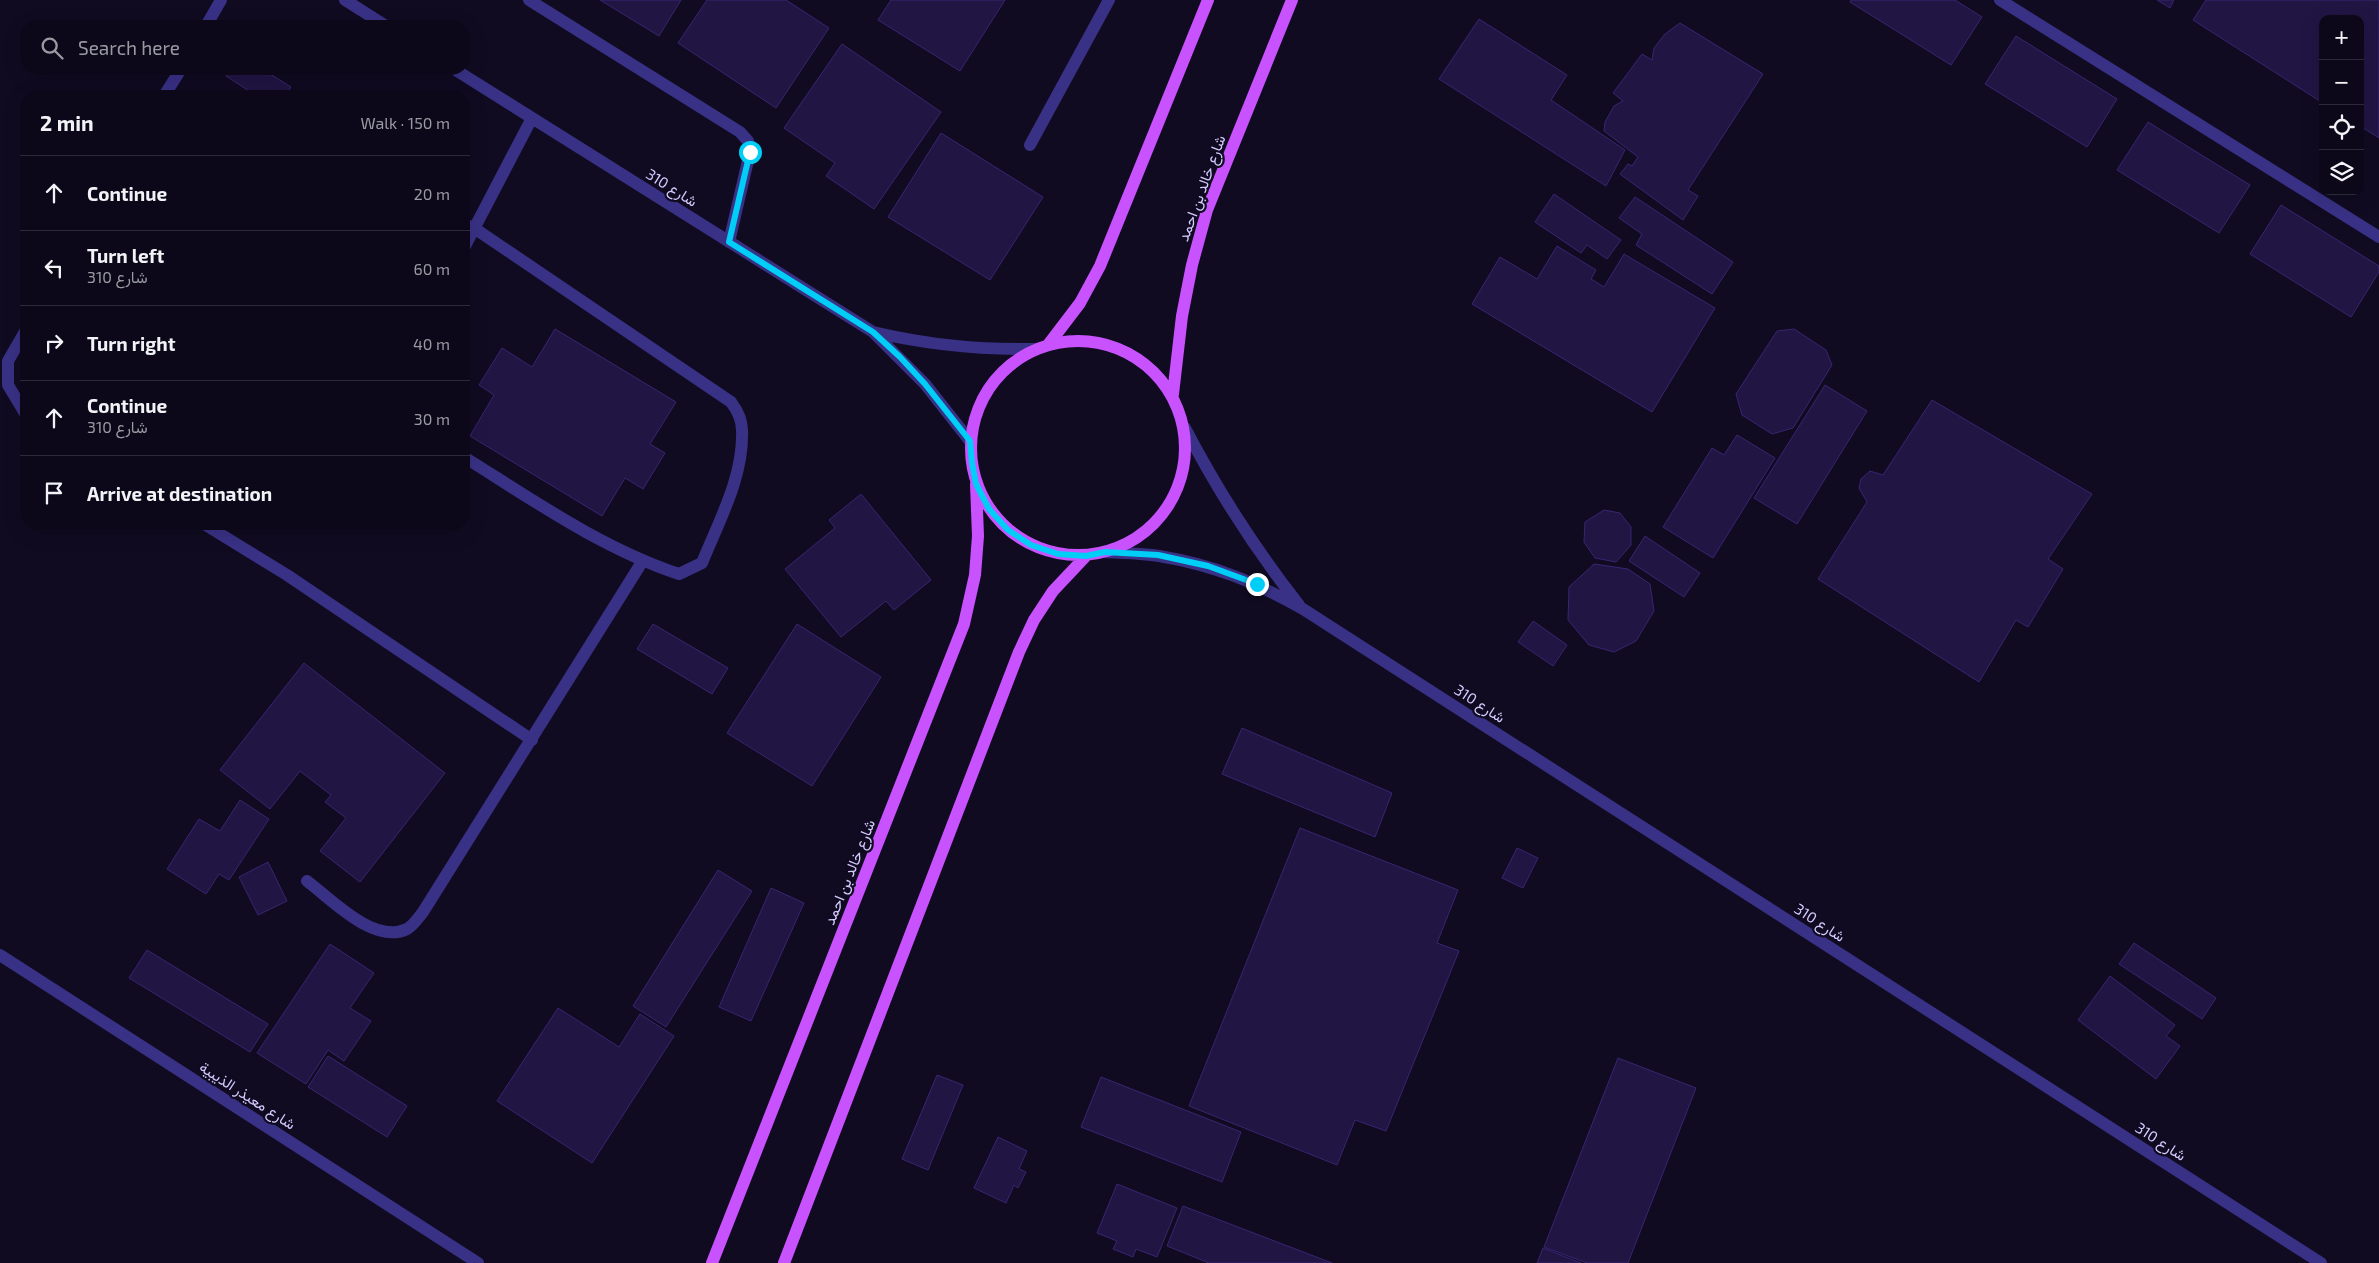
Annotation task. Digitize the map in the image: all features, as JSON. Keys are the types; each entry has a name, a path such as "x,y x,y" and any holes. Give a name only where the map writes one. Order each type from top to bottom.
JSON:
{"main road":[{"path":"1048,345 1080,303 1100,266 1208,0"},
{"name":"شارع خالد بن احمد","path":"1173,394 1182,316 1192,265 1207,210 1292,0"},
{"path":"1076,341 1105,344 1132,354 1155,372 1173,394 1185,428 1186,460 1178,491 1160,519 1135,540 1105,552 1086,556 1058,554 1031,545 1008,530 989,509 976,484 970,441 976,412 990,386 1011,364 1048,345 1076,341"},
{"name":"شارع خالد بن احمد","path":"712,1263 964,624 975,575 978,536 976,484"},
{"path":"784,1263 1019,652 1034,620 1053,590 1086,556"}],"street":[{"path":"209,20 221,0"},
{"path":"344,0 376,20"},
{"path":"529,0 740,132 748,141 750,152 729,242"},
{"path":"1030,146 1109,0"},
{"path":"2000,0 2379,237"},
{"path":"168,90 176,75"},
{"name":"شارع 310","path":"464,75 873,332 925,384 970,441"},
{"path":"470,224 532,118"},
{"path":"470,227 731,402 739,414 743,429 737,475 702,563 679,574 642,562 576,528 470,461"},
{"name":"شارع 310","path":"873,332 913,341 954,347 1036,350"},
{"path":"20,340 8,361 8,385 20,405"},
{"name":"شارع 310","path":"1185,428 1210,475 1238,521 1269,566 1303,609"},
{"path":"214,530 287,575 532,740"},
{"name":"شارع 310","path":"1105,552 1158,555 1208,566 1257,584 1303,609 2321,1263"},
{"path":"307,881 364,925 384,933 407,929 423,912 642,562"},
{"name":"شارع معيذر الذيبية","path":"0,955 478,1263"}],"building":[{"path":"600,0 681,0 659,36"},
{"path":"707,0 786,0 829,28 776,108 678,43"},
{"path":"891,0 1005,0 960,71 878,20"},
{"path":"1851,0 1955,0 1982,17 1951,65 1850,2"},
{"path":"2157,0 2174,0 2170,8"},
{"path":"2206,0 2379,0 2379,138 2364,129 2364,15 2319,15 2319,100 2193,20"},
{"path":"1479,19 1567,75 1551,100 1625,150 1606,186 1439,79"},
{"path":"1680,23 1763,74 1688,190 1698,196 1683,220 1620,174 1628,164 1632,166 1638,157 1604,131 1605,122 1614,106 1623,101 1613,93 1642,54 1652,60 1654,48 1665,34"},
{"path":"2016,36 2117,99 2087,147 1985,84"},
{"path":"842,44 941,112 874,209 826,176 835,163 784,128"},
{"path":"272,75 291,87 289,90 247,90 226,76"},
{"path":"2148,122 2250,185 2219,233 2117,170"},
{"path":"941,133 1043,197 990,280 888,217"},
{"path":"1554,194 1621,240 1607,259 1587,245 1581,253 1535,222"},
{"path":"1635,197 1733,262 1712,294 1636,245 1642,234 1619,218"},
{"path":"2281,205 2379,266 2379,272 2351,317 2250,254"},
{"path":"1557,246 1596,270 1591,279 1604,287 1624,254 1715,308 1652,412 1472,304 1500,257 1537,279"},
{"path":"555,329 676,402 650,444 665,453 643,489 625,478 602,516 470,436 494,395 479,385 502,348 532,367"},
{"path":"1794,329 1826,350 1832,365 1793,428 1772,434 1742,415 1736,394 1777,331"},
{"path":"1825,385 1867,411 1797,524 1754,498"},
{"path":"1932,400 2092,494 2048,559 2063,569 2028,627 2016,620 1979,682 1818,579 1867,502 1859,488 1861,479 1870,471 1883,475"},
{"path":"1737,435 1775,458 1713,558 1663,527 1712,448 1724,455"},
{"path":"861,494 931,580 894,610 886,601 841,637 785,569 835,528 829,520"},
{"path":"1604,510 1620,513 1631,527 1631,545 1616,562 1595,558 1584,542 1585,522"},
{"path":"1645,536 1700,573 1684,597 1629,561"},
{"path":"1594,564 1628,569 1650,584 1654,611 1636,641 1614,652 1589,645 1568,620 1569,587"},
{"path":"1533,621 1567,645 1553,666 1518,642"},
{"path":"653,624 728,668 712,694 637,649"},
{"path":"797,624 881,677 812,786 727,733"},
{"path":"304,663 445,773 360,882 320,851 346,818 325,802 331,795 300,771 270,809 220,770"},
{"path":"1242,728 1392,793 1375,837 1222,774"},
{"path":"240,800 269,819 229,880 219,874 206,894 167,869 199,819 220,831"},
{"path":"1300,828 1458,890 1437,943 1459,951 1386,1131 1355,1120 1337,1165 1189,1106"},
{"path":"1517,848 1538,858 1523,888 1502,878"},
{"path":"268,862 287,901 258,915 239,877"},
{"path":"718,870 752,891 666,1027 633,1006"},
{"path":"771,888 804,903 751,1021 719,1007"},
{"path":"2134,943 2216,998 2202,1019 2119,964"},
{"path":"330,944 374,973 350,1008 371,1021 344,1061 328,1050 306,1084 257,1053"},
{"path":"147,950 268,1024 250,1052 129,978"},
{"path":"2110,976 2175,1025 2166,1036 2180,1046 2156,1079 2078,1020"},
{"path":"558,1008 619,1047 640,1014 674,1036 592,1163 497,1101"},
{"path":"328,1056 407,1106 387,1137 308,1087"},
{"path":"1618,1058 1696,1088 1628,1263 1587,1263 1544,1247"},
{"path":"937,1075 963,1085 928,1170 902,1159"},
{"path":"1101,1077 1241,1132 1222,1182 1081,1127"},
{"path":"998,1137 1027,1151 1019,1169 1026,1172 1018,1188 1014,1185 1006,1203 974,1188"},
{"path":"1117,1184 1177,1208 1157,1257 1136,1249 1133,1257 1113,1249 1117,1241 1097,1233"},
{"path":"1183,1206 1332,1263 1209,1263 1167,1246"},
{"path":"1543,1248 1581,1263 1537,1263"}],"route":[{"path":"750,152 729,242 873,332 900,357 925,384 970,441 976,484 989,509 1008,530 1031,545 1058,554 1086,556 1105,552 1158,555 1208,566 1257,584"}]}
